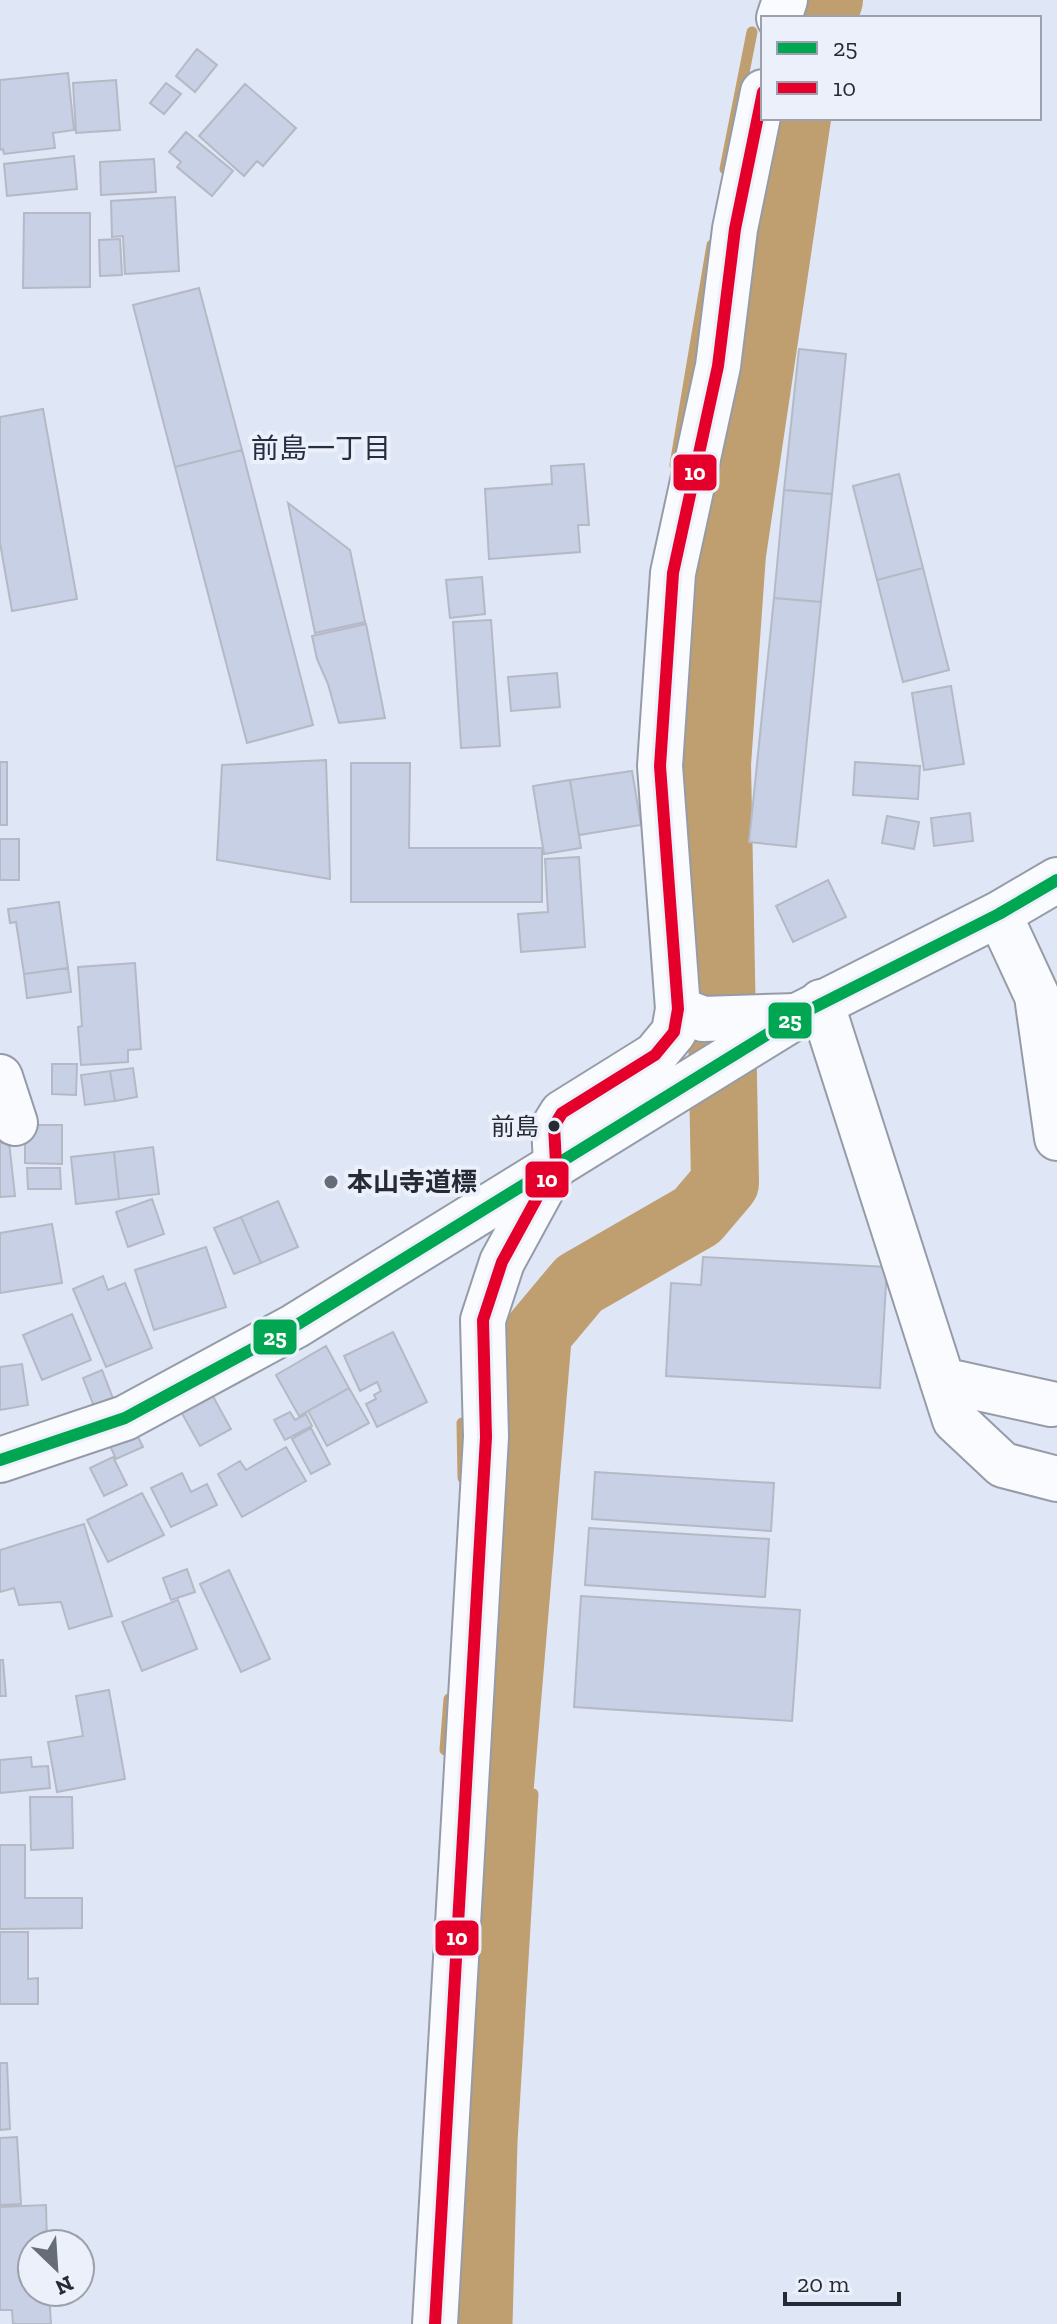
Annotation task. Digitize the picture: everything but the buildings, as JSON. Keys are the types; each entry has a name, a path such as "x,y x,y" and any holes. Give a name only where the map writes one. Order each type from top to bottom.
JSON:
{"street":[{"path":"435,2324 486,1437 483,1320 502,1262 556,1163 554,1126 562,1113 655,1055 674,1032 678,1009 660,766 673,573 718,366 735,229 761,102"},
{"path":"0,1460 125,1418 295,1326 809,1009 999,914 1057,880"},
{"path":"999,914 1037,996 1057,1138"},
{"path":"678,1009 703,1019 809,1009"},
{"path":"809,1009 955,1420 1003,1465 1057,1479"},
{"path":"0,1077 15,1123"},
{"path":"942,1380 1051,1404"}],"waterway":[{"path":"823,16 829,0"},
{"path":"725,169 752,32"},
{"path":"470,2324 492,1879 538,1333 579,1284 697,1216 725,1183 717,764 732,554 797,120"},
{"path":"675,465 712,245"},
{"path":"462,1423 463,1478"},
{"path":"445,1750 449,1699"},
{"path":"507,2324 512,2142 533,1794"}],"transit line":[{"name":"10","path":"435,2324 486,1437 483,1320 502,1262 556,1163 554,1126 562,1113 655,1055 674,1032 678,1009 660,766 673,573 718,366 735,229 761,102"},
{"name":"25","path":"0,1460 125,1418 295,1326 797,1016 999,914 1057,880"}],"place":[{"name":"前島","path":"554,1126"},
{"name":"本山寺道標","path":"331,1182"}],"district":[{"name":"前島一丁目","path":"321,448"}]}
